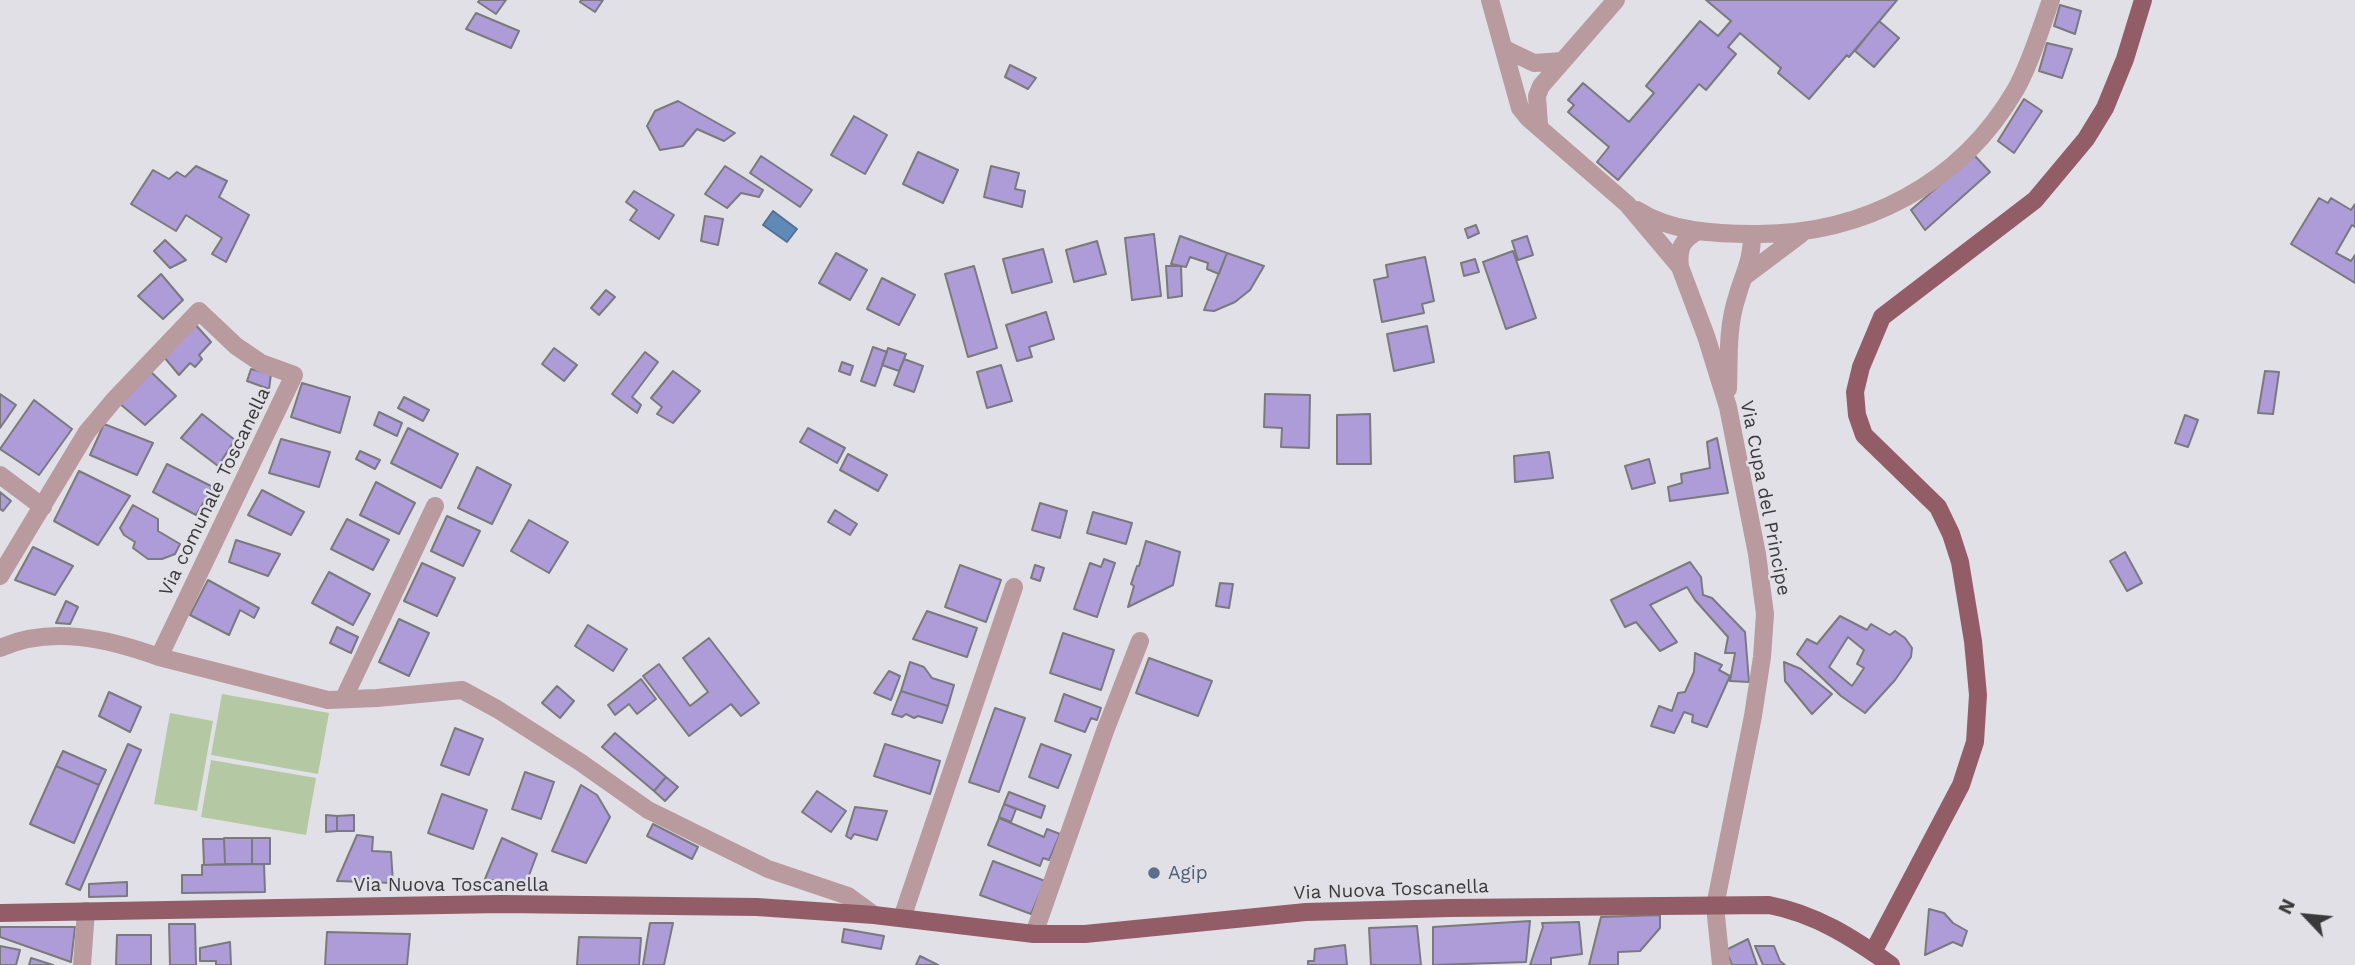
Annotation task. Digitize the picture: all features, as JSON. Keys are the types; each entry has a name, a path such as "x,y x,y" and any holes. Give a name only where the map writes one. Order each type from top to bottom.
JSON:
{"main road":[{"path":"1868,958 1961,785 1975,742 1978,695 1973,642 1960,562 1951,534 1938,507 1864,435 1857,415 1855,392 1861,367 1882,317 2035,200 2086,139 2105,108 2143,0"},
{"name":"Via Nuova Toscanella","path":"0,913 500,904 757,907 874,915 1034,934 1086,934 1306,912 1769,905 1815,918 1868,958 1891,965"}],"street":[{"name":"Via Cupa del Principe","path":"1490,0 1520,108 1528,118 1628,204 1645,215 1698,231 1725,235 1785,235 1870,215 1901,201 1933,180 1973,147 1999,115 2017,87 2032,54 2051,0"},
{"path":"1539,125 1536,96 1541,86 1616,0"},
{"path":"1505,49 1534,62 1562,61"},
{"name":"Via Cupa del Principe","path":"1628,204 1680,267 1706,336 1728,407 1757,554 1765,614 1753,716 1715,906 1721,965"},
{"path":"1745,276 1807,230"},
{"path":"1680,267 1679,254 1682,244 1698,231"},
{"path":"1728,407 1729,336 1737,297 1752,255 1752,234"},
{"name":"Via comunale Toscanella","path":"0,576 88,432 114,400 199,310 236,345 261,363 294,375 159,657"},
{"path":"1706,336 1716,340 1729,336"},
{"path":"0,475 43,507"},
{"path":"344,698 435,506"},
{"path":"902,918 1014,587"},
{"path":"0,648 34,638 64,635 133,648 328,700 462,690 580,762 648,810 768,869 848,896 874,915"},
{"path":"1034,934 1100,744 1140,641"},
{"path":"82,965 86,911"}],"green space":[{"path":"222,694 329,713 318,774 211,755"},
{"path":"170,713 213,721 197,811 154,804"},
{"path":"211,760 316,778 306,835 201,817"}],"water":[{"path":"773,211 797,229 787,242 763,225"}],"building":[{"path":"506,0 496,14 478,2"},
{"path":"603,0 595,12 580,2"},
{"path":"1706,0 1897,0 1809,99 1778,73 1781,68 1740,33 1728,47 1736,54 1706,90 1699,84 1618,180 1597,162 1609,147 1568,112 1574,105 1568,100 1583,83 1629,122 1654,93 1646,86 1700,21 1718,36 1731,21"},
{"path":"2060,5 2081,11 2075,34 2054,26"},
{"path":"476,13 519,31 511,48 466,29"},
{"path":"1879,21 1899,38 1874,67 1855,51"},
{"path":"2047,43 2072,49 2062,78 2039,71"},
{"path":"1010,65 1036,78 1028,89 1005,77"},
{"path":"2024,99 2042,111 2014,153 1998,141"},
{"path":"678,101 735,133 724,141 697,129 683,146 660,150 647,126 655,111"},
{"path":"854,116 887,135 865,174 831,155"},
{"path":"918,152 958,170 943,203 903,184"},
{"path":"1974,155 1990,172 1925,230 1911,210"},
{"path":"761,156 812,190 800,207 750,173"},
{"path":"196,166 227,181 219,197 249,215 226,262 212,254 222,238 186,215 176,231 131,204 153,170 169,179 177,172 185,177"},
{"path":"725,166 763,190 759,197 741,193 727,208 705,194"},
{"path":"991,166 1019,173 1015,189 1025,191 1022,207 984,197"},
{"path":"634,191 674,215 659,239 630,220 637,210 626,202"},
{"path":"2319,198 2328,203 2331,198 2351,210 2355,204 2355,227 2352,225 2336,253 2351,261 2355,255 2355,283 2291,244"},
{"path":"705,216 723,219 718,245 701,241"},
{"path":"1476,225 1479,233 1468,238 1465,229"},
{"path":"1154,234 1161,296 1132,300 1125,238"},
{"path":"1180,236 1227,253 1219,274 1207,269 1208,263 1190,257 1186,267 1171,264"},
{"path":"1527,236 1533,255 1518,260 1512,241"},
{"path":"165,240 186,260 170,268 154,251"},
{"path":"1097,241 1106,274 1074,282 1066,250"},
{"path":"1043,249 1052,282 1012,293 1003,259"},
{"path":"1513,251 1536,318 1506,329 1483,262"},
{"path":"836,253 867,270 850,300 819,283"},
{"path":"1227,253 1264,266 1250,290 1235,302 1214,311 1204,310"},
{"path":"1425,257 1434,301 1422,304 1424,313 1382,322 1374,280 1388,277 1386,265"},
{"path":"1475,259 1479,272 1464,276 1461,263"},
{"path":"974,266 997,348 968,357 945,274"},
{"path":"1166,266 1181,266 1182,296 1168,298"},
{"path":"161,274 183,300 163,319 138,296"},
{"path":"882,278 915,295 899,325 867,309"},
{"path":"606,290 615,297 599,315 591,308"},
{"path":"1046,312 1054,339 1029,347 1032,357 1017,361 1006,325"},
{"path":"194,323 211,342 199,355 202,359 195,367 190,363 179,375 164,357"},
{"path":"1427,326 1434,362 1394,371 1387,334"},
{"path":"873,347 887,352 875,386 861,381"},
{"path":"554,348 577,365 564,381 542,364"},
{"path":"888,348 906,354 899,371 882,365"},
{"path":"645,352 658,362 632,397 641,405 637,413 612,394"},
{"path":"904,359 923,366 914,392 894,385"},
{"path":"842,362 853,366 850,375 839,371"},
{"path":"1001,365 1012,401 987,408 977,372"},
{"path":"251,369 271,374 269,389 247,381"},
{"path":"150,371 176,396 145,425 119,403"},
{"path":"673,371 700,391 673,423 657,414 662,407 651,398"},
{"path":"2265,371 2279,372 2273,414 2258,413"},
{"path":"302,383 350,397 340,433 291,417"},
{"path":"0,394 16,405 0,428"},
{"path":"1265,394 1310,395 1309,448 1281,447 1282,428 1264,427"},
{"path":"404,397 429,410 423,421 398,408"},
{"path":"34,400 72,429 39,475 0,449"},
{"path":"379,412 402,423 397,436 374,425"},
{"path":"202,414 235,440 218,466 181,438"},
{"path":"1370,414 1371,464 1337,464 1337,415"},
{"path":"2185,415 2198,420 2188,447 2175,443"},
{"path":"104,424 153,443 137,475 90,455"},
{"path":"408,428 458,454 441,488 391,463"},
{"path":"808,428 845,448 837,463 800,442"},
{"path":"1717,438 1728,493 1670,501 1668,487 1682,483 1681,474 1710,468 1707,442"},
{"path":"281,439 330,452 319,487 269,473"},
{"path":"360,451 380,460 375,469 356,459"},
{"path":"1549,452 1553,478 1515,482 1514,456"},
{"path":"848,454 887,475 878,491 840,470"},
{"path":"1649,459 1655,483 1632,489 1625,466"},
{"path":"167,464 213,487 196,515 153,492"},
{"path":"477,467 511,485 492,524 458,508"},
{"path":"79,471 130,496 98,545 54,521"},
{"path":"376,482 415,503 399,534 360,515"},
{"path":"262,490 304,512 291,535 248,515"},
{"path":"0,492 11,501 3,511 0,509"},
{"path":"1040,503 1067,511 1060,538 1032,530"},
{"path":"133,505 158,519 158,531 180,544 175,554 162,559 148,559 133,548 135,542 124,535 120,528"},
{"path":"835,510 857,524 850,535 828,522"},
{"path":"1093,512 1132,523 1126,544 1087,533"},
{"path":"447,516 480,531 463,566 431,551"},
{"path":"347,519 389,540 373,570 331,549"},
{"path":"529,520 568,542 549,573 511,551"},
{"path":"236,540 280,554 268,576 229,562"},
{"path":"1146,541 1180,552 1173,585 1128,607 1134,586 1131,584"},
{"path":"33,547 73,566 55,595 15,580"},
{"path":"2125,552 2142,583 2127,591 2110,561"},
{"path":"1104,559 1115,563 1097,617 1074,609 1090,563 1101,567"},
{"path":"1690,562 1701,577 1703,595 1712,598 1745,632 1749,682 1730,681 1735,653 1725,653 1728,637 1687,587 1650,605 1677,642 1660,651 1636,622 1625,627 1611,600"},
{"path":"422,563 455,578 437,616 404,601"},
{"path":"960,565 1001,580 986,622 945,607"},
{"path":"1035,565 1044,568 1040,581 1031,578"},
{"path":"329,572 370,594 353,625 312,603"},
{"path":"208,580 259,608 254,618 240,610 229,635 190,615"},
{"path":"1220,583 1233,584 1229,608 1216,606"},
{"path":"66,601 78,607 70,624 56,623"},
{"path":"927,611 977,628 967,657 913,639"},
{"path":"1840,616 1867,630 1871,624 1890,635 1895,631 1905,638 1912,648 1911,657 1895,680 1865,713 1841,696 1797,654 1807,639 1817,644","holes":["1848,637 1864,650 1857,664 1864,668 1852,686 1829,667"]},
{"path":"399,619 429,633 409,676 379,662"},
{"path":"588,625 627,649 613,671 575,646"},
{"path":"337,627 358,637 351,653 330,643"},
{"path":"1063,633 1114,650 1101,690 1050,673"},
{"path":"709,638 759,703 741,716 731,704 689,736 643,676 659,664 690,706 708,692 683,658"},
{"path":"1695,653 1722,665 1719,670 1730,676 1707,727 1692,722 1693,715 1684,712 1674,733 1651,726 1659,706 1672,711 1678,693 1685,692 1694,672"},
{"path":"1149,658 1212,681 1198,716 1136,693"},
{"path":"910,662 924,667 932,678 954,685 948,706 901,691"},
{"path":"1784,662 1801,669 1832,694 1812,714 1785,681"},
{"path":"889,671 900,676 891,700 874,693"},
{"path":"641,679 656,699 637,714 629,704 615,715 608,705"},
{"path":"557,686 574,701 560,718 542,703"},
{"path":"901,691 948,706 942,723 918,716 914,718 906,714 902,717 892,714"},
{"path":"109,692 141,707 130,732 99,716"},
{"path":"1064,694 1101,708 1097,720 1091,718 1085,732 1055,721"},
{"path":"995,708 1025,718 999,792 969,782"},
{"path":"455,728 483,739 469,775 441,765"},
{"path":"615,733 666,777 654,791 602,747"},
{"path":"128,744 141,750 80,890 66,884"},
{"path":"885,744 940,761 930,794 874,776"},
{"path":"1041,744 1071,755 1058,788 1029,777"},
{"path":"63,751 106,770 99,785 56,766"},
{"path":"56,766 99,785 74,843 30,824"},
{"path":"525,772 554,782 541,819 512,809"},
{"path":"666,777 678,787 665,801 654,791"},
{"path":"581,785 597,795 610,817 586,863 552,851"},
{"path":"817,791 846,811 831,832 802,812"},
{"path":"1009,792 1045,806 1041,818 1004,804"},
{"path":"442,794 487,810 473,849 428,833"},
{"path":"1004,804 1016,809 1011,822 999,817"},
{"path":"855,807 887,811 877,840 854,834 851,839 846,836"},
{"path":"326,815 337,816 337,831 326,832"},
{"path":"354,815 354,831 337,831 337,816"},
{"path":"999,818 1044,837 1047,829 1060,834 1049,860 1043,858 1040,866 988,845"},
{"path":"653,824 698,847 692,859 647,836"},
{"path":"357,835 373,837 372,851 391,852 393,883 337,881"},
{"path":"224,838 252,838 252,864 225,864"},
{"path":"252,838 270,838 270,864 252,864"},
{"path":"502,838 537,854 525,886 485,879"},
{"path":"203,839 224,839 225,864 204,865"},
{"path":"993,861 1045,881 1031,914 980,895"},
{"path":"264,864 265,892 182,893 182,875 202,875 202,865"},
{"path":"127,882 127,896 89,897 89,884"},
{"path":"1929,909 1944,913 1953,923 1967,931 1962,946 1953,942 1925,955"},
{"path":"1660,915 1660,928 1640,951 1618,952 1618,965 1589,965 1601,917"},
{"path":"1530,921 1526,962 1433,965 1433,927"},
{"path":"1579,922 1582,954 1551,958 1551,965 1530,965 1542,923"},
{"path":"650,923 673,923 664,965 643,965"},
{"path":"169,924 195,924 196,965 170,965"},
{"path":"1417,926 1421,965 1371,965 1369,928"},
{"path":"0,927 75,927 71,962 0,937"},
{"path":"844,929 884,936 881,949 842,942"},
{"path":"327,932 410,934 407,965 325,965"},
{"path":"117,935 151,935 151,965 116,965"},
{"path":"579,937 641,938 639,965 577,965"},
{"path":"1748,939 1757,965 1732,965 1726,950"},
{"path":"230,942 231,965 200,961 200,948"},
{"path":"1345,945 1347,965 1308,965 1308,961 1314,961 1315,949"},
{"path":"0,946 20,950 16,965 0,965"},
{"path":"1755,946 1774,946 1780,961 1785,965 1763,965"},
{"path":"920,956 938,965 916,965"},
{"path":"31,958 53,965 29,965"}],"place":[{"name":"Agip","path":"1154,873"}]}
